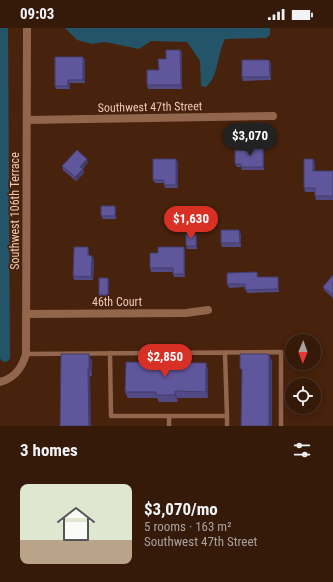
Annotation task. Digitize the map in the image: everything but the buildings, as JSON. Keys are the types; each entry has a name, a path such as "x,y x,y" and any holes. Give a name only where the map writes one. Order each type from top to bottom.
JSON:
{"street":[{"name":"Southwest 106th Terrace","path":"0,382 14,376 20,369 26,354 27,28"},
{"name":"Southwest 47th Street","path":"27,120 273,116"},
{"name":"46th Court","path":"26,314 186,313 208,310"}],"lane":[{"path":"26,354 280,352 281,426"},
{"path":"110,353 111,416 227,416"},
{"path":"225,353 227,426"},
{"path":"169,416 169,426"}],"water":[{"path":"65,28 270,28 270,35 266,38 225,39 222,45 216,71 206,87 201,86 200,61 187,42 151,41 139,49 105,42 92,44 77,40"}],"waterway":[{"path":"3,28 5,357"}]}
